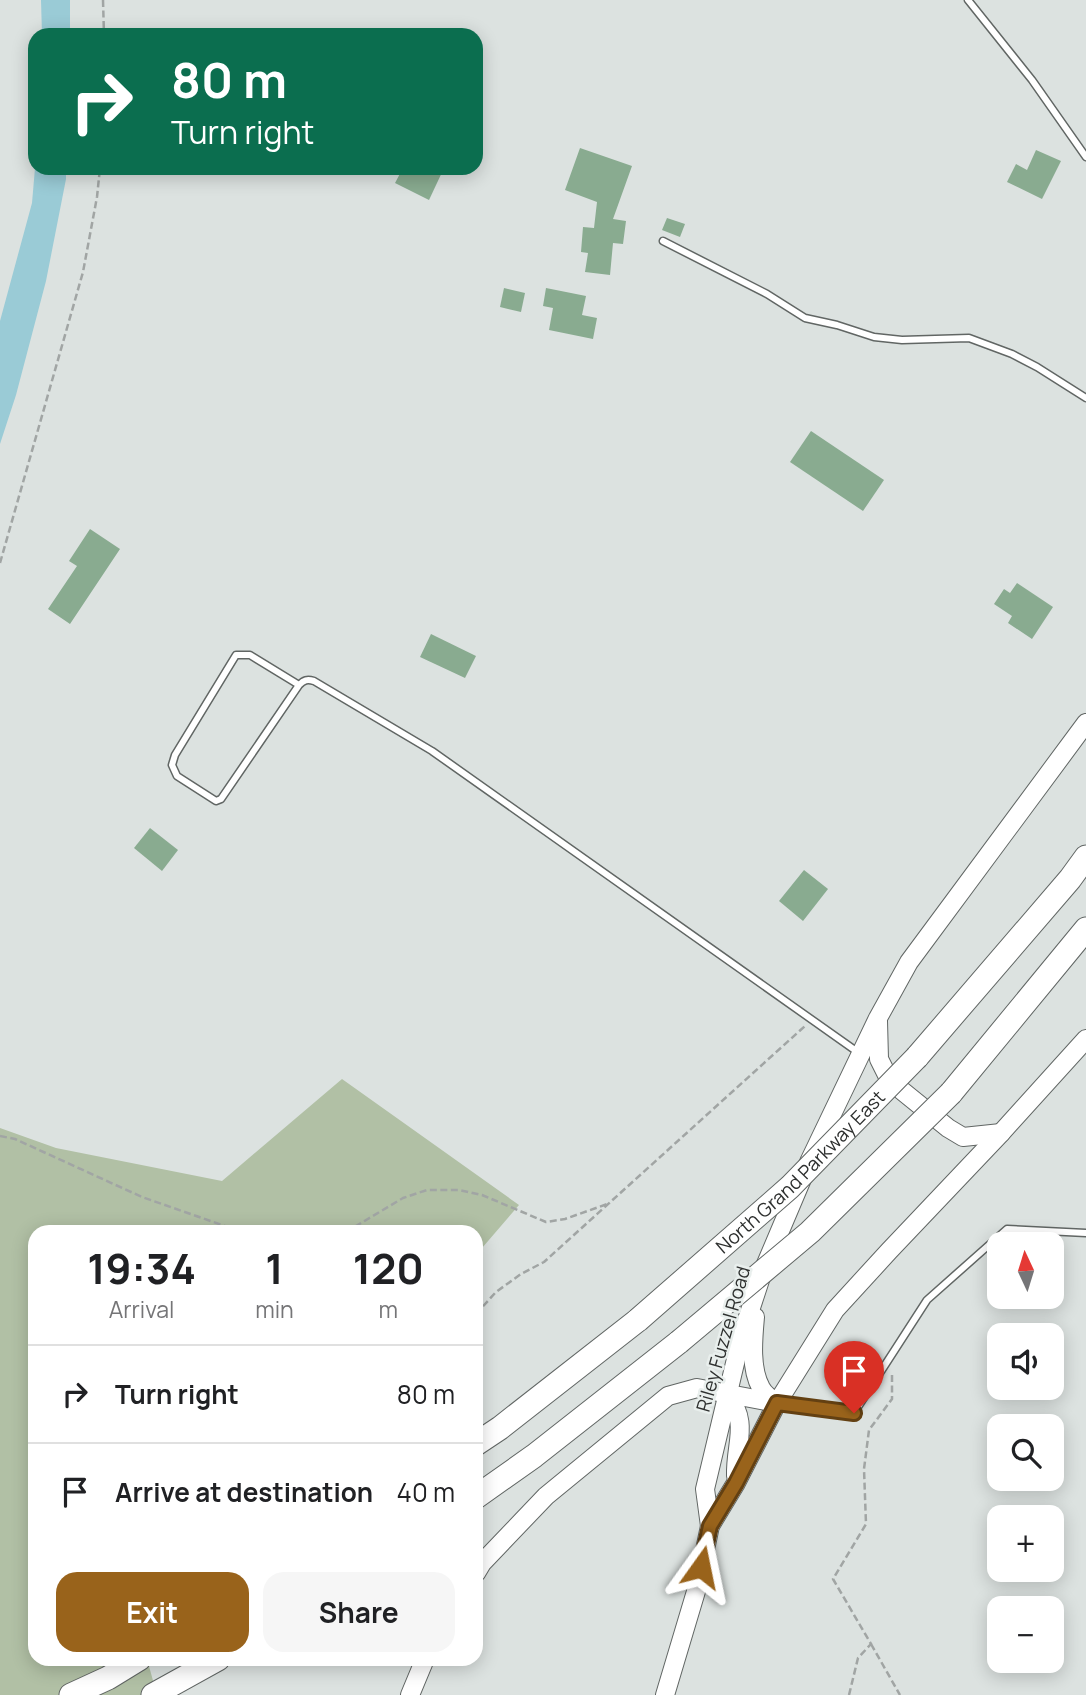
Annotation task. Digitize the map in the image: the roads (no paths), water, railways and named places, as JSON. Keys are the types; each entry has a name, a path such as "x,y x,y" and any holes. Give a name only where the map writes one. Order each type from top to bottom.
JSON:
{"highway":[{"name":"North Grand Parkway East","path":"483,1439 638,1320 790,1186 917,1056 1086,857"},
{"path":"483,1492 534,1456 679,1342 810,1232 951,1093 1086,929"},
{"path":"71,1695 128,1666"},
{"path":"153,1695 205,1666"}],"main road":[{"path":"1086,723 909,962 878,1018 879,1059 890,1081 963,1137 1001,1133 1086,1039"},
{"name":"Riley Fuzzel Road","path":"710,1526 705,1489 741,1338 759,1284 810,1160 878,1018"},
{"name":"Riley Fuzzel Road","path":"665,1695 697,1588 710,1526 736,1483 777,1403 835,1310 1001,1133"},
{"path":"759,1284 754,1349 756,1374 762,1390 777,1403"},
{"path":"483,1562 546,1496 668,1395 697,1388 777,1403"},
{"path":"727,1393 736,1405 740,1420 736,1483"},
{"path":"410,1695 422,1666"}],"lane":[{"path":"968,0 1032,80 1086,157"},
{"path":"663,241 767,294 806,318 874,337 969,338 1012,354 1086,398"},
{"path":"299,685 250,655 236,655 175,755 172,765 177,776 216,801 221,799 299,685 303,681 314,681 432,751 860,1054"},
{"path":"777,1403 854,1413 927,1300 1007,1229 1086,1233"}],"water":[{"path":"41,0 70,0 70,28 42,28"},
{"path":"34,175 66,175 46,281 0,444 0,321 32,203"}]}
